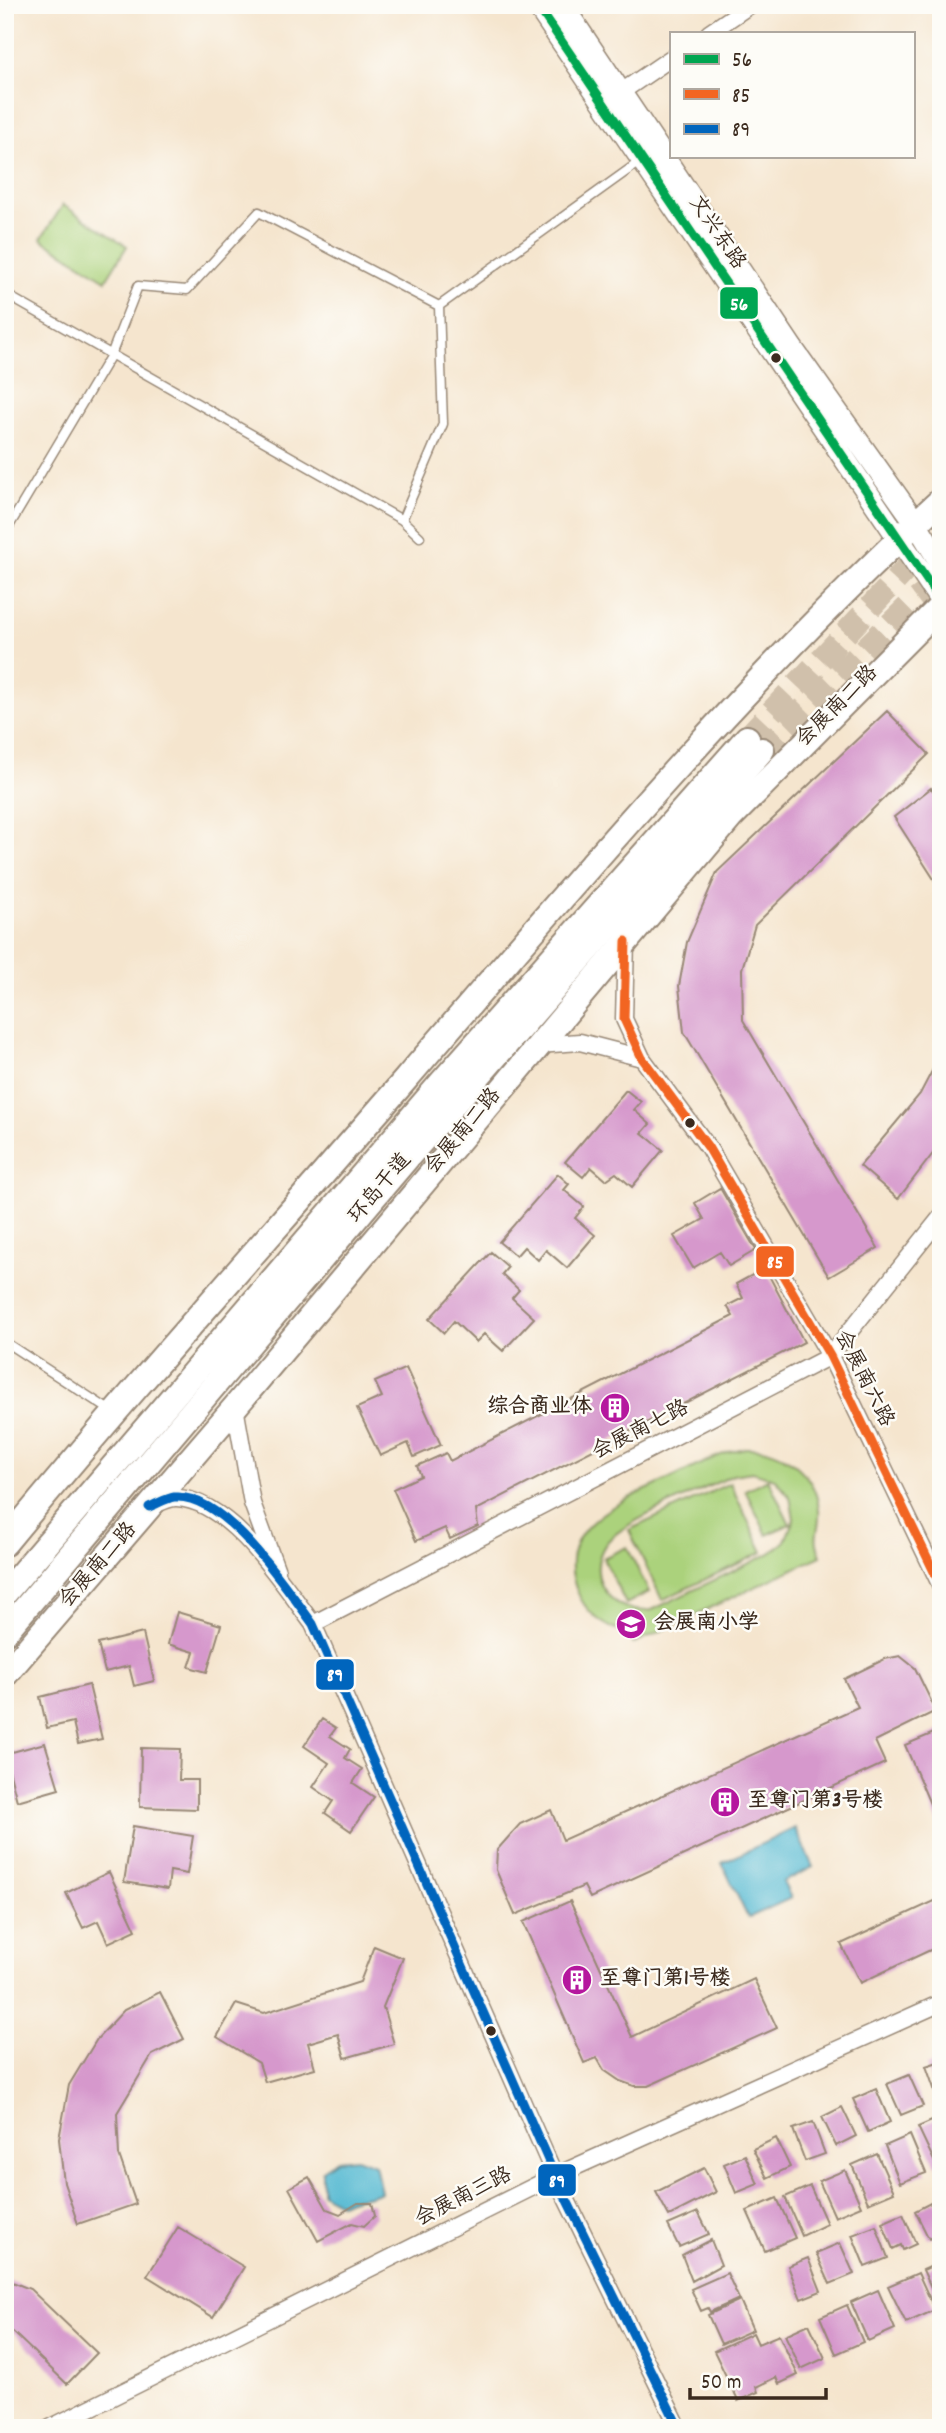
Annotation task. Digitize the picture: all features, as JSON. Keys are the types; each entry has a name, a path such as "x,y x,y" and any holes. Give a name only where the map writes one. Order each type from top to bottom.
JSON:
{"main road":[{"name":"文兴东路","path":"537,5 642,160 908,531 941,564"},
{"name":"文兴东路","path":"562,5 792,348 908,531 941,603"},
{"path":"5,1542 113,1412 539,924 759,679 941,500"},
{"name":"会展南二路","path":"5,1675 235,1407 731,817 941,603"},
{"name":"环岛干道","path":"5,1593 441,1083 754,744 5,1632"}],"street":[{"path":"710,32 750,5"},
{"path":"603,104 670,59"},
{"name":"会展南六路","path":"625,941 624,1019 642,1058 708,1147 830,1356 941,1586"},
{"path":"537,1045 580,1042 642,1058"},
{"name":"会展南七路","path":"313,1624 830,1356 941,1217"},
{"path":"235,1407 252,1503 280,1580"},
{"path":"149,1507 174,1497 197,1502 221,1514 280,1580 313,1624 555,2176 680,2428"},
{"name":"会展南三路","path":"50,2428 555,2176 941,2003"}],"lane":[{"path":"439,306 642,160"},
{"path":"5,533 111,355 138,286 187,290 259,212 439,306"},
{"path":"5,294 402,520 420,537"},
{"path":"402,520 443,424 439,306"},
{"path":"5,1342 113,1412"}],"green space":[{"path":"63,205 127,246 106,280 41,239"},
{"path":"746,1448 784,1457 804,1473 816,1496 819,1509 816,1537 821,1556 633,1644 628,1634 611,1628 591,1613 577,1591 572,1568 574,1548 584,1532 598,1518 634,1496 708,1460","holes":["752,1472 775,1479 790,1497 794,1519 785,1541 771,1553 652,1610 626,1608 606,1593 600,1582 599,1558 605,1545 627,1526 733,1475"]},
{"path":"768,1479 790,1524 767,1535 745,1490"},
{"path":"730,1483 763,1552 662,1600 629,1530"},
{"path":"627,1547 649,1592 626,1604 603,1558"}],"water":[{"path":"795,1828 813,1867 783,1882 791,1898 748,1918 722,1863"},
{"path":"356,2158 375,2165 381,2192 340,2204 322,2193 322,2170 337,2160"}],"building":[{"path":"887,711 929,754 755,925 742,969 743,1020 878,1248 829,1277 684,1032 679,986 687,942 717,872"},
{"path":"931,788 941,800 941,890 894,817"},
{"path":"941,1054 941,1143 898,1199 860,1166 920,1094"},
{"path":"626,1090 641,1102 634,1110 650,1124 642,1133 663,1150 632,1187 616,1173 606,1180 591,1167 583,1177 565,1162"},
{"path":"558,1174 569,1184 564,1190 584,1207 575,1218 595,1235 567,1268 546,1250 538,1260 524,1247 516,1256 499,1242"},
{"path":"720,1188 756,1250 729,1266 720,1252 693,1268 674,1236 704,1219 695,1203"},
{"path":"491,1252 508,1267 502,1274 519,1290 512,1298 534,1318 503,1351 484,1334 476,1342 454,1321 444,1333 429,1319"},
{"name":"综合商业体","path":"765,1268 804,1342 476,1510 478,1526 450,1539 445,1528 416,1541 393,1489 421,1476 417,1466 446,1453 450,1461 733,1316 727,1306 743,1298 736,1284"},
{"path":"406,1368 441,1445 414,1457 408,1443 380,1456 357,1408 382,1397 375,1382"},
{"path":"177,1612 221,1625 207,1672 189,1667 194,1652 168,1644"},
{"path":"143,1633 154,1681 134,1686 129,1666 105,1672 98,1644"},
{"name":"至尊门第3号楼","path":"900,1656 915,1668 936,1711 875,1741 885,1763 590,1898 584,1886 515,1915 496,1870 497,1850 520,1824 551,1810 563,1840 858,1707 844,1679 885,1659"},
{"path":"89,1685 102,1739 78,1744 73,1722 47,1728 40,1697"},
{"path":"322,1719 336,1728 330,1736 350,1749 345,1758 362,1769 353,1783 374,1797 351,1831 325,1813 333,1801 313,1787 329,1763 304,1746"},
{"path":"941,1730 941,1830 905,1745"},
{"path":"45,1743 59,1789 17,1801 5,1754"},
{"path":"141,1748 180,1749 179,1780 197,1780 197,1809 140,1807"},
{"path":"133,1826 193,1836 187,1874 170,1871 168,1889 124,1882"},
{"path":"109,1872 136,1930 108,1943 98,1921 83,1928 66,1893"},
{"path":"941,1898 941,1945 860,1983 841,1944"},
{"path":"570,1901 632,2037 754,1979 777,2028 648,2086 634,2086 620,2081 604,2070 597,2058 584,2063 523,1922"},
{"path":"374,1946 403,1958 383,2007 394,2044 345,2058 338,2034 308,2043 315,2068 265,2082 259,2063 217,2037 236,2004 264,2013 360,1982"},
{"path":"160,1992 184,2039 152,2055 117,2113 119,2155 136,2204 78,2224 64,2183 59,2139 69,2085 97,2039 124,2010"},
{"path":"941,2061 941,2096 937,2097 926,2066"},
{"path":"909,2075 923,2106 901,2115 887,2084"},
{"path":"876,2089 890,2122 868,2132 853,2099"},
{"path":"842,2107 856,2136 836,2146 822,2117"},
{"path":"941,2117 941,2163 936,2165 918,2127"},
{"path":"813,2122 825,2154 805,2161 793,2129"},
{"path":"910,2135 926,2173 900,2183 885,2146"},
{"path":"776,2138 790,2167 767,2178 753,2149"},
{"path":"877,2154 894,2192 868,2203 852,2165"},
{"path":"745,2155 758,2184 736,2193 724,2164"},
{"path":"704,2168 716,2192 669,2216 656,2192"},
{"path":"845,2170 861,2206 835,2217 819,2181"},
{"path":"309,2177 327,2209 340,2214 358,2203 372,2203 375,2216 364,2226 352,2223 318,2241 289,2188"},
{"path":"810,2186 827,2224 802,2236 785,2197"},
{"path":"777,2198 795,2238 765,2251 747,2211"},
{"path":"936,2200 941,2209 941,2233 929,2239 915,2211"},
{"path":"698,2212 709,2234 679,2247 668,2225"},
{"path":"903,2214 916,2244 903,2250 901,2245 893,2249 882,2223"},
{"path":"876,2226 888,2258 865,2267 852,2235"},
{"path":"178,2227 244,2267 213,2317 147,2276"},
{"path":"711,2240 721,2265 692,2281 682,2255"},
{"path":"840,2243 854,2274 830,2284 816,2253"},
{"path":"808,2258 821,2291 801,2299 788,2266"},
{"path":"941,2262 941,2309 923,2270"},
{"path":"727,2273 739,2299 710,2312 708,2308 701,2311 691,2289"},
{"path":"918,2273 935,2310 906,2323 888,2286"},
{"path":"5,2279 30,2289 97,2353 67,2384 13,2332 5,2329"},
{"path":"878,2290 895,2329 868,2341 851,2302"},
{"path":"740,2300 753,2330 721,2344 708,2315"},
{"path":"847,2305 863,2342 836,2354 820,2317"},
{"path":"809,2324 825,2358 801,2369 785,2335"},
{"path":"753,2333 758,2344 779,2335 798,2375 779,2384 776,2377 756,2387 758,2392 738,2401 714,2351"}],"tunnel":[{"path":"747,738 941,532"},
{"path":"762,750 910,605 941,582"}],"transit line":[{"name":"56","path":"537,5 941,601"},
{"name":"85","path":"626,941 624,1019 642,1058 708,1147 830,1356 941,1586"},
{"name":"89","path":"149,1507 174,1497 194,1500 213,1510 233,1526 271,1567 313,1624 555,2176 679,2428"}],"place":[{"name":"综合商业体","path":"615,1408"},
{"name":"会展南小学","path":"631,1624"},
{"name":"至尊门第3号楼","path":"725,1802"},
{"name":"至尊门第1号楼","path":"577,1980"}]}
